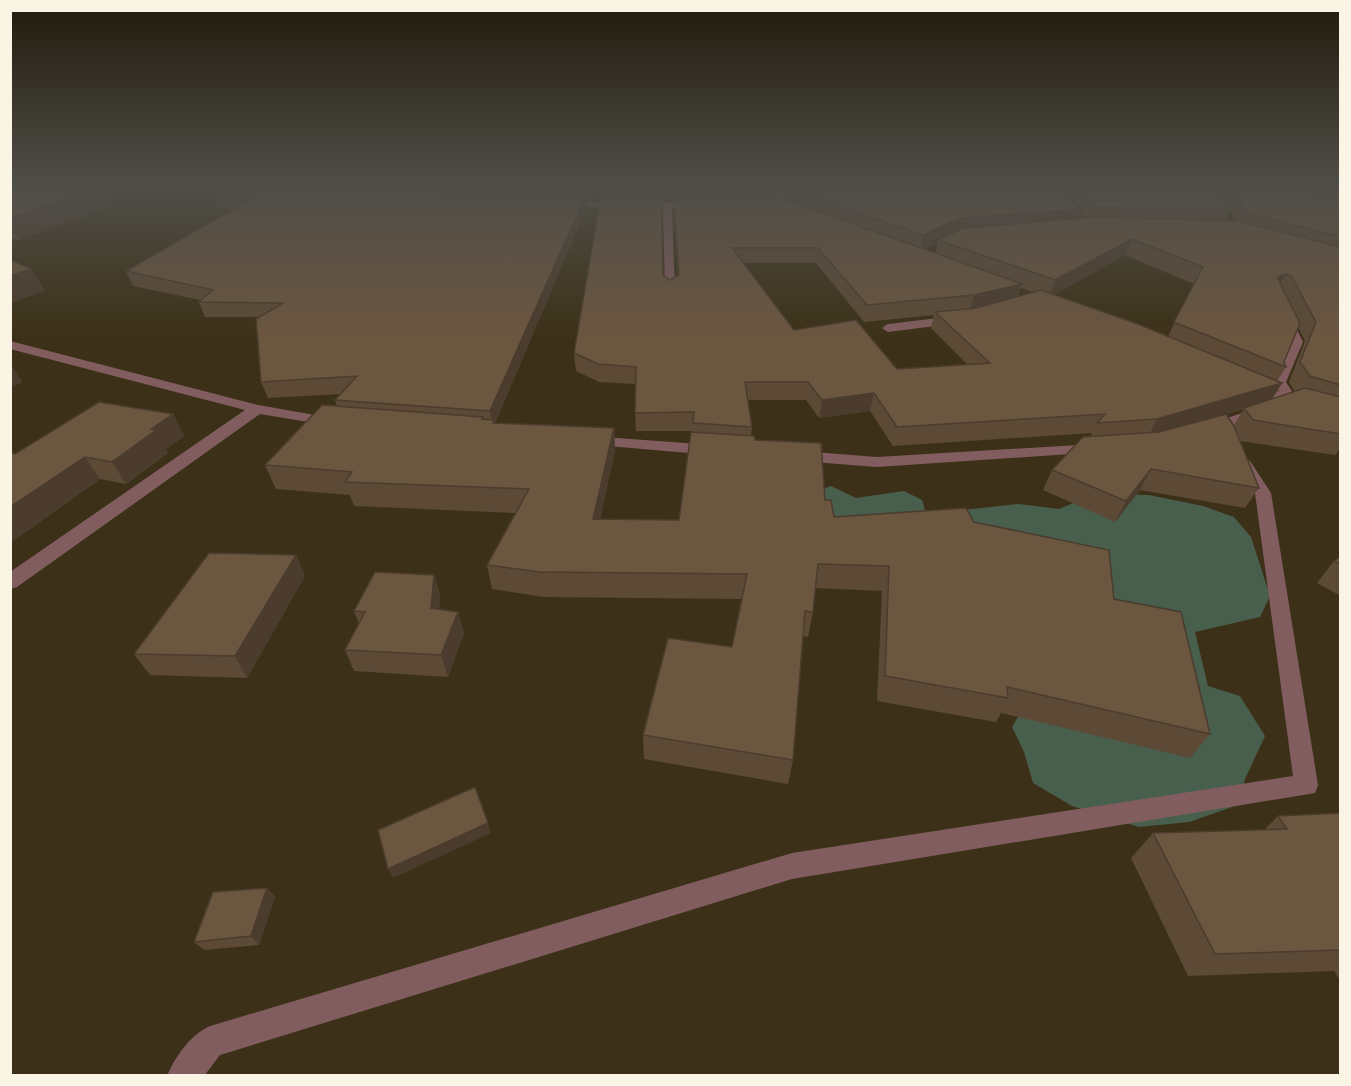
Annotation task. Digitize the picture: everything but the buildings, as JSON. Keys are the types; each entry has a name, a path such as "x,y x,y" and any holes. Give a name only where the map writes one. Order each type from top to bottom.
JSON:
{"street":[{"path":"668,236 671,291"},
{"path":"888,328 971,318"},
{"path":"10,345 257,409 342,423"},
{"path":"1239,379 1291,401 1341,414"},
{"path":"1189,434 1291,401"},
{"path":"10,582 257,409"},
{"path":"183,1076 210,1042 792,866 1306,785 1263,493 1220,425"},
{"path":"580,440 723,450"},
{"path":"782,455 877,462 1113,447"}],"lane":[{"path":"1280,305 1297,342 1280,382 1291,401"}],"green space":[{"path":"831,486 856,498 904,491 922,500 926,514 1019,504 1059,509 1083,499 1114,494 1149,495 1203,506 1234,517 1251,537 1270,596 1260,617 1195,632 1208,686 1240,696 1265,736 1245,779 1238,805 1189,822 1139,827 1072,806 1033,783 1024,752 1012,727 1022,710 839,529 811,494"}]}
